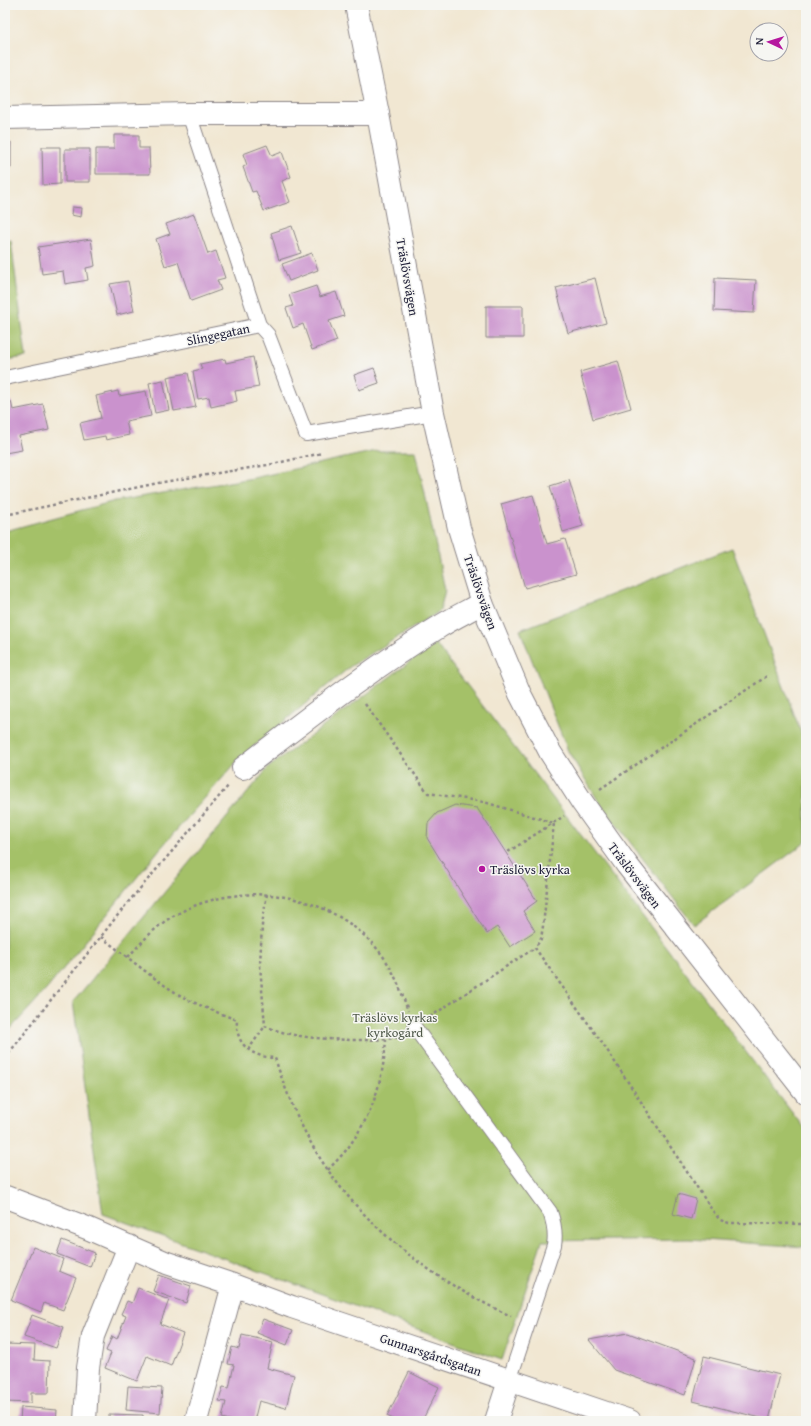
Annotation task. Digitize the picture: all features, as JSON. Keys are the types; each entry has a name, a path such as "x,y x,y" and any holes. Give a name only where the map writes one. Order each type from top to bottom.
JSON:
{"street":[{"name":"Träslövsvägen","path":"356,5 378,114 433,414 459,528 482,603 520,694 550,752 582,802 627,866 806,1093"},
{"path":"5,118 189,114 378,114"},
{"path":"244,768 324,705 352,685 440,626 482,603"},
{"name":"Gunnarsgårdsgatan","path":"6,1197 87,1228 167,1263 292,1307 630,1421"},
{"path":"85,1421 88,1368 93,1336 129,1246"},
{"path":"196,1421 233,1285"},
{"path":"496,1421 509,1381"}],"lane":[{"name":"Slingegatan","path":"5,378 259,325 189,114"},
{"path":"259,325 268,335 306,434 433,414"},
{"path":"414,1028 550,1212 554,1222 554,1245 509,1381"}],"path":[{"path":"5,515 163,482 268,465 329,452"},
{"path":"508,852 554,823 582,802 767,676"},
{"path":"352,685 428,793 484,802 554,823"},
{"path":"5,1058 125,906 244,768"},
{"path":"265,1026 279,1032 301,1037 328,1040 386,1040 401,1036 535,948 541,939 543,926 554,823"},
{"path":"128,957 149,934 169,918 209,900 236,894 267,894 298,900 322,908 341,918 362,934 379,951 389,965 402,994 414,1028"},
{"path":"248,1050 265,1026 260,965 262,925 267,894"},
{"path":"101,937 183,996 206,1008 237,1020 236,1027 238,1035 244,1046 252,1053 263,1058 275,1058 285,1088 300,1122 315,1150 351,1200 372,1222 426,1268 497,1310 529,1323"},
{"path":"535,948 607,1050 720,1220 729,1223 806,1224"},
{"path":"328,1170 352,1142 373,1106 382,1075 386,1040"}],"green space":[{"path":"11,241 26,357 5,360 5,242"},
{"path":"376,451 416,451 445,590 440,611 351,666 241,757 159,850 47,989 5,1035 5,531 115,501 253,478"},
{"path":"732,548 806,746 806,842 694,925 599,802 568,751 520,630"},
{"name":"Träslövs kyrkas kyrkogård","path":"435,643 806,1131 806,1247 689,1239 542,1241 502,1360 103,1214 73,1002 269,767"}],"building":[{"path":"114,135 139,135 139,148 149,148 150,174 96,174 96,149 114,149"},
{"path":"5,142 11,142 11,168 5,168"},
{"path":"267,145 272,156 282,152 291,177 282,181 290,202 264,211 256,191 252,192 243,167 247,165 243,154"},
{"path":"42,147 60,147 60,184 43,185"},
{"path":"65,149 90,149 90,182 65,182"},
{"path":"72,207 82,208 81,217 71,215"},
{"path":"194,214 208,254 216,251 225,278 217,280 221,290 191,301 178,262 165,266 156,239 170,234 166,224"},
{"path":"292,226 301,253 279,260 271,233"},
{"path":"91,239 95,266 86,268 88,280 65,284 63,271 42,274 38,247"},
{"path":"312,253 318,270 289,281 282,264"},
{"path":"595,278 606,323 568,333 556,288"},
{"path":"715,278 756,280 754,313 714,311"},
{"path":"128,281 134,311 117,315 110,284"},
{"path":"316,286 320,297 336,292 344,316 329,321 337,341 312,350 303,324 293,328 286,308 293,306 289,295"},
{"path":"486,306 523,306 523,338 486,338"},
{"path":"253,357 259,387 235,391 237,401 211,407 209,397 198,399 193,371 202,369 200,364 225,359 226,363"},
{"path":"618,361 631,408 593,419 580,372"},
{"path":"374,368 379,383 359,390 354,375"},
{"path":"188,373 196,407 174,411 167,377"},
{"path":"163,380 169,410 155,413 149,383"},
{"path":"118,391 119,396 146,391 151,416 126,421 129,435 106,440 105,436 84,440 80,423 101,418 96,396"},
{"path":"11,401 13,410 43,404 49,430 19,436 22,450 5,453 5,402"},
{"path":"569,480 583,526 563,532 550,486"},
{"path":"533,495 547,544 565,539 576,574 525,588 501,504"},
{"name":"Träslövs kyrka","path":"455,805 477,808 537,901 523,911 535,931 510,947 497,927 487,934 427,838 428,823 437,813"},
{"path":"678,1194 696,1199 691,1219 673,1214"},
{"path":"62,1240 95,1253 90,1267 57,1254"},
{"path":"33,1247 63,1259 59,1271 76,1278 63,1310 44,1303 41,1312 11,1300"},
{"path":"159,1275 191,1286 186,1303 153,1291"},
{"path":"138,1288 169,1300 160,1324 183,1333 171,1366 147,1356 137,1381 105,1368 111,1353 106,1351 112,1336 117,1339 126,1316 121,1314 127,1301 132,1303"},
{"path":"32,1315 64,1327 56,1348 24,1337"},
{"path":"263,1319 293,1330 287,1345 257,1333"},
{"path":"628,1333 696,1358 685,1395 614,1370 589,1340"},
{"path":"242,1335 273,1342 267,1368 294,1375 286,1408 259,1401 254,1421 233,1421 222,1418 226,1402 219,1401 223,1387 229,1388 234,1365 228,1364 232,1347 239,1349"},
{"path":"5,1344 35,1345 34,1360 50,1361 49,1393 31,1393 31,1403 5,1402"},
{"path":"704,1356 780,1375 769,1420 693,1401"},
{"path":"409,1372 439,1387 422,1421 397,1421 387,1416"},
{"path":"128,1386 162,1388 160,1413 126,1410"},
{"path":"21,1407 57,1410 56,1421 20,1421"},
{"path":"109,1414 143,1415 143,1421 109,1421"}],"place":[{"name":"Träslövs kyrka","path":"482,869"}]}
